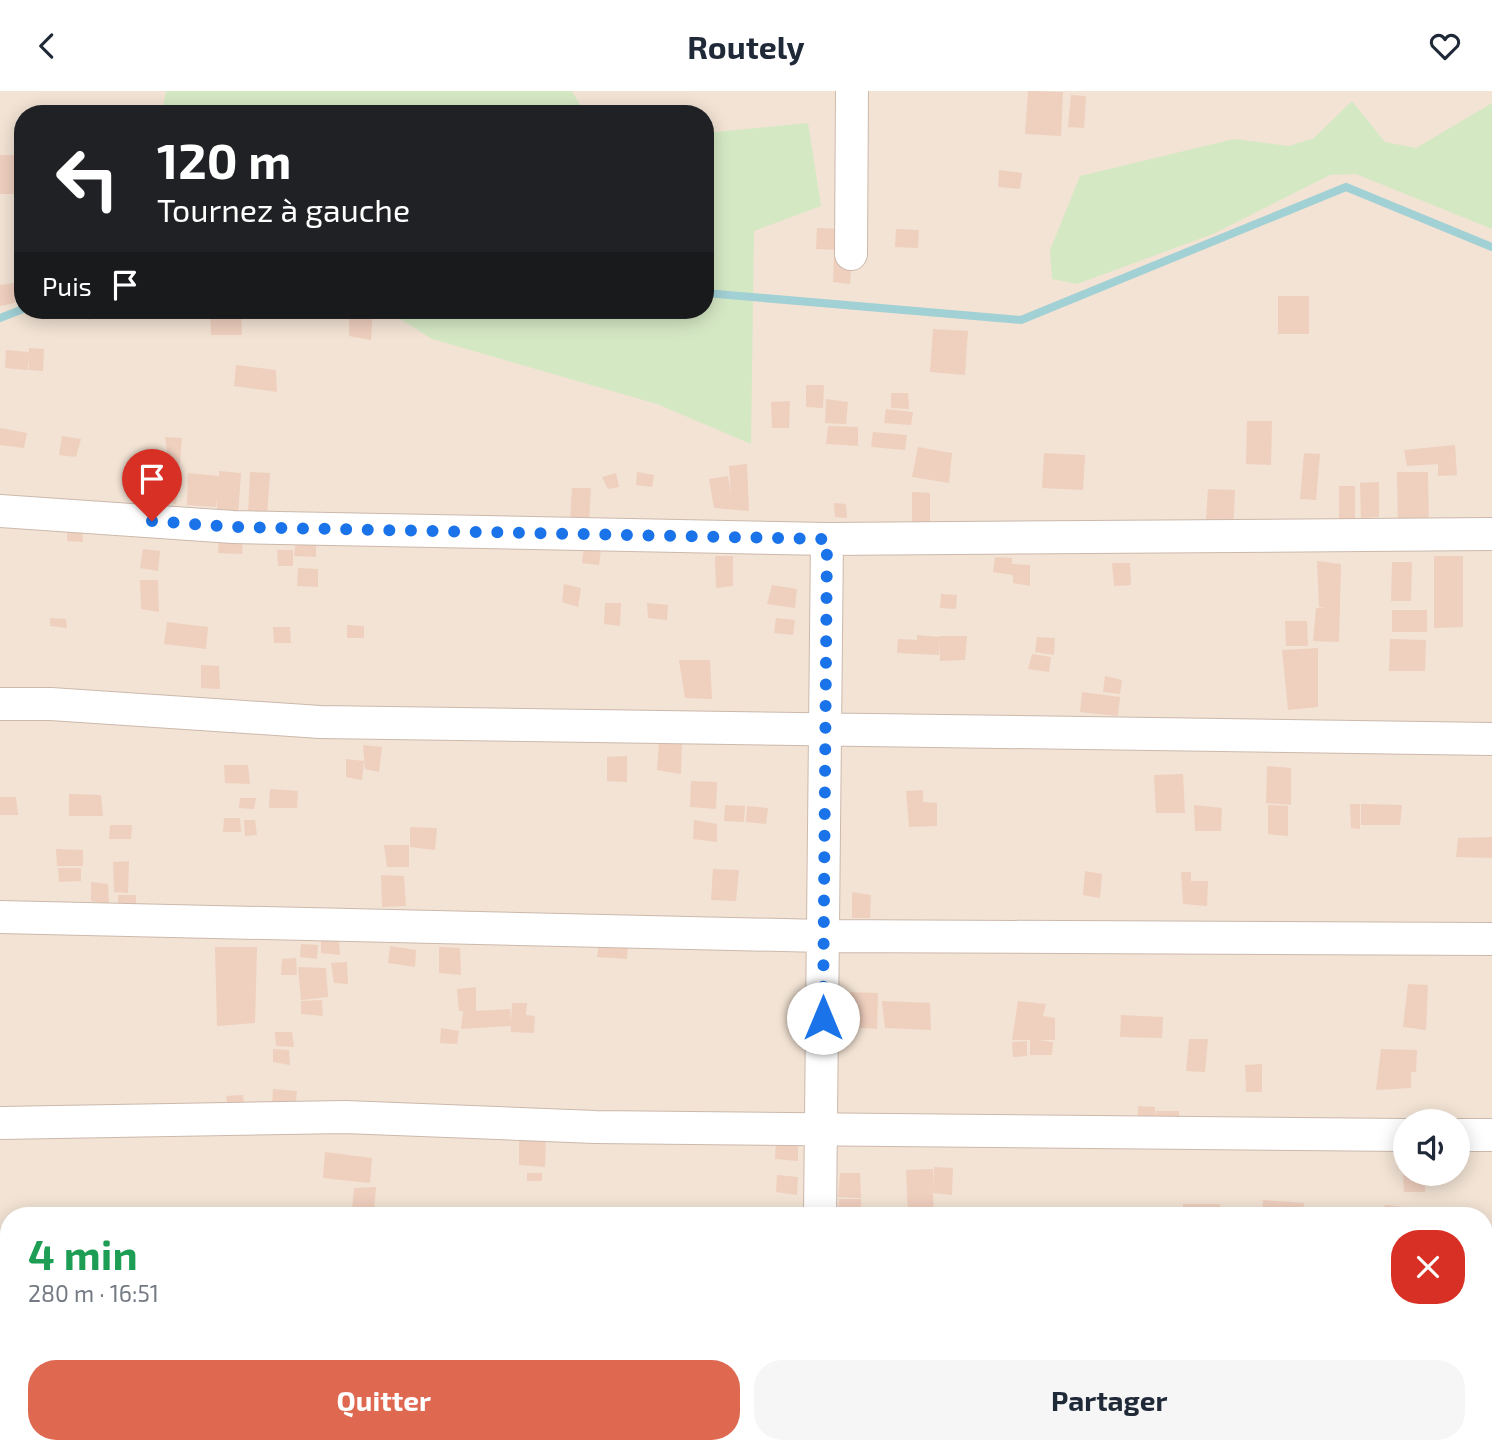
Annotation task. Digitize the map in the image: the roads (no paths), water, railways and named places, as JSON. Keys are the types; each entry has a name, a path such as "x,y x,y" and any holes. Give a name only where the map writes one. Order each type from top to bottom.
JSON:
{"street":[{"path":"850,254 852,91"},
{"path":"0,511 233,527 827,539 1492,534"},
{"path":"820,1207 827,539"},
{"path":"0,704 51,704 320,722 1492,739"},
{"path":"0,917 823,936 1492,939"},
{"path":"0,1122 345,1117 595,1128 1393,1135"},
{"path":"1470,1135 1492,1135"}],"waterway":[{"path":"714,294 1021,320 1346,187 1492,247"},
{"path":"0,318 14,313"}]}
